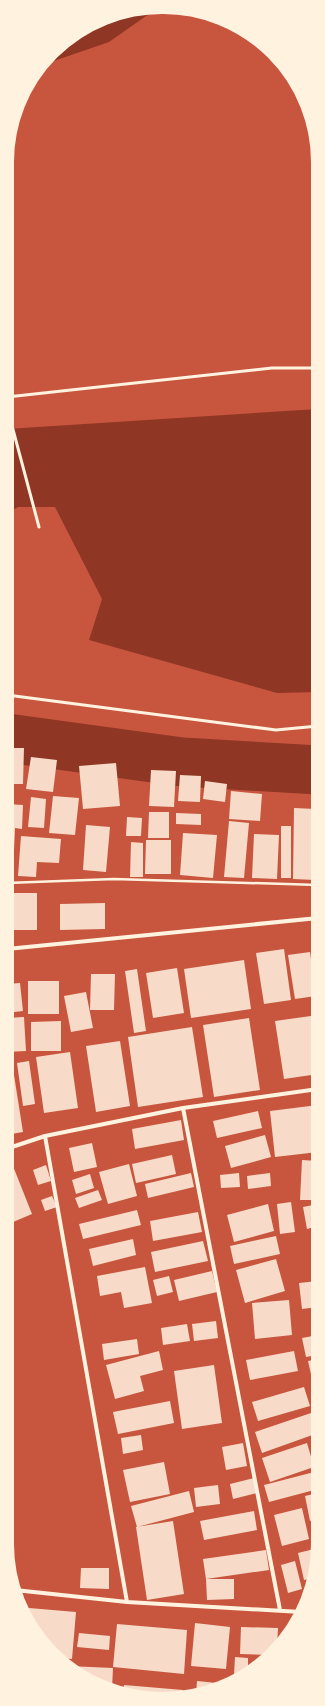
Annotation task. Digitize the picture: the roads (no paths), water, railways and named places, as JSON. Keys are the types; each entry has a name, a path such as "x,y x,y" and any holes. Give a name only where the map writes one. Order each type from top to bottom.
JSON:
{"street":[{"path":"13,948 312,919"},
{"path":"13,1147 46,1136 183,1108 312,1090"},
{"path":"183,1108 280,1610"},
{"path":"46,1136 127,1602"},
{"path":"21,1591 127,1602 296,1612"}],"lane":[{"path":"13,396 272,368 312,368"},
{"path":"13,427 40,527"},
{"path":"13,696 276,730 312,727"}],"waterway":[{"path":"13,739 182,762 312,770"}]}
